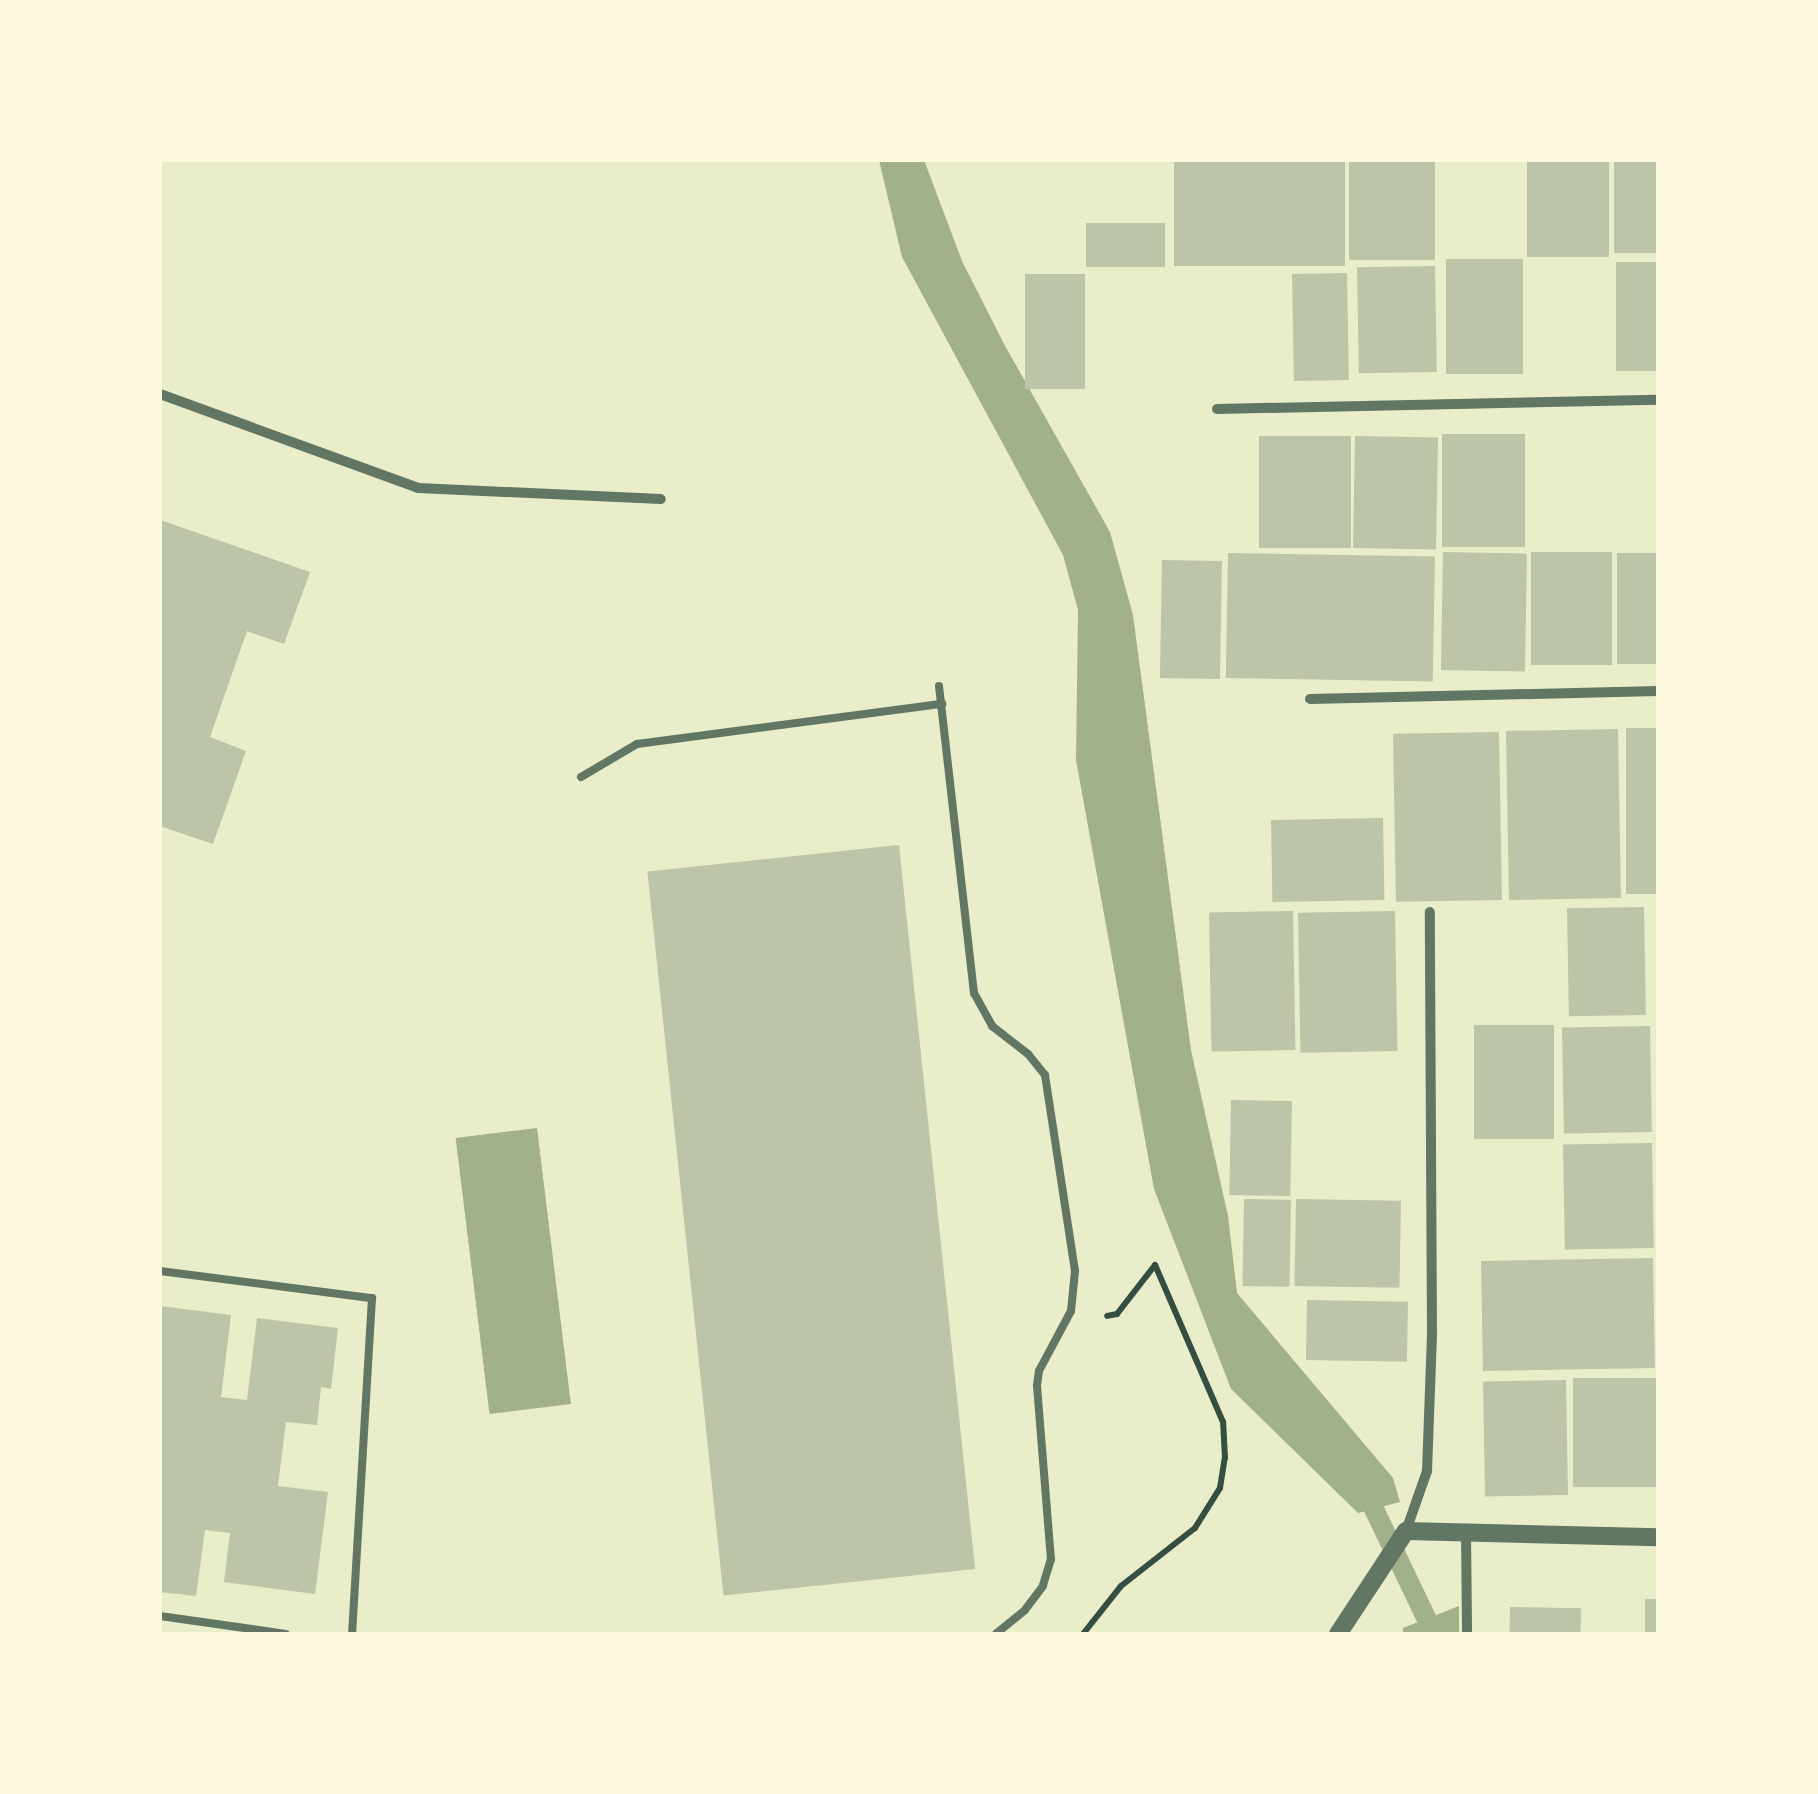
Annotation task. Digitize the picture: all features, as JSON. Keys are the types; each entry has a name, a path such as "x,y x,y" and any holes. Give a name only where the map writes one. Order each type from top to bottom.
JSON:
{"street":[{"path":"160,394 418,488 661,499"},
{"path":"1217,410 1658,400"},
{"path":"1310,699 1658,691"},
{"path":"1338,1634 1406,1531 1428,1471 1430,912"},
{"path":"1406,1531 1658,1537"},
{"path":"1466,1532 1467,1634"}],"lane":[{"path":"939,686 974,992 992,1026 1038,1063 1048,1090 1075,1271 1076,1291 1067,1320 1038,1371 1036,1386 1050,1558 1044,1586 1024,1611 996,1634"},
{"path":"581,777 638,744 942,704"},
{"path":"160,1272 372,1298 352,1634"},
{"path":"160,1616 286,1634"}],"path":[{"path":"1067,1320 1117,1314 1155,1265 1224,1422 1225,1458 1220,1488 1195,1528 1121,1586 1082,1634"}],"shaded area":[{"path":"879,160 924,160 962,261 1110,532 1133,615 1191,1050 1228,1216 1237,1293 1393,1478 1400,1502 1358,1513 1231,1389 1154,1189 1076,760 1078,610 1063,555 902,257"},
{"path":"537,1128 571,1404 489,1414 456,1138"},
{"path":"1459,1606 1459,1634 1403,1634 1403,1628"}],"building":[{"path":"1174,160 1345,160 1345,266 1174,266"},
{"path":"1349,160 1435,160 1435,260 1349,260"},
{"path":"1527,160 1609,160 1609,257 1527,257"},
{"path":"1614,160 1658,160 1658,253 1614,253"},
{"path":"1086,223 1165,223 1165,267 1086,267"},
{"path":"1446,259 1523,259 1523,374 1446,374"},
{"path":"1616,262 1658,262 1658,371 1616,371"},
{"path":"1435,266 1437,372 1359,373 1357,267"},
{"path":"1347,273 1349,380 1294,381 1292,274"},
{"path":"1025,274 1085,274 1085,389 1025,389"},
{"path":"1442,434 1525,434 1525,547 1442,547"},
{"path":"1259,436 1351,436 1351,548 1259,548"},
{"path":"1355,436 1438,437 1436,549 1353,548"},
{"path":"160,520 310,572 284,644 247,631 210,737 246,751 213,844 160,826"},
{"path":"1443,552 1527,553 1525,671 1441,670"},
{"path":"1531,552 1612,552 1612,665 1531,665"},
{"path":"1228,553 1435,557 1433,682 1226,678"},
{"path":"1617,553 1658,553 1658,664 1617,664"},
{"path":"1162,560 1222,561 1220,679 1160,678"},
{"path":"1626,728 1658,728 1658,894 1626,894"},
{"path":"1618,729 1621,898 1509,900 1506,731"},
{"path":"1499,732 1502,900 1396,902 1393,734"},
{"path":"1383,818 1384,900 1272,902 1271,820"},
{"path":"899,845 975,1569 723,1595 647,871"},
{"path":"1644,907 1646,1015 1569,1016 1567,908"},
{"path":"1293,911 1295,1050 1211,1051 1209,912"},
{"path":"1395,911 1397,1051 1300,1053 1298,913"},
{"path":"1474,1025 1554,1025 1554,1139 1474,1139"},
{"path":"1650,1026 1652,1132 1564,1134 1562,1028"},
{"path":"1231,1100 1292,1101 1290,1196 1229,1195"},
{"path":"1652,1143 1654,1248 1565,1250 1563,1145"},
{"path":"1244,1199 1291,1200 1289,1287 1242,1286"},
{"path":"1296,1199 1401,1201 1399,1288 1294,1286"},
{"path":"1653,1258 1655,1368 1483,1371 1481,1261"},
{"path":"1307,1300 1408,1302 1407,1362 1306,1360"},
{"path":"160,1306 231,1315 221,1397 247,1400 257,1318 338,1328 331,1389 321,1387 317,1425 286,1422 278,1486 328,1492 315,1594 224,1582 230,1533 205,1530 196,1596 160,1592"},
{"path":"1573,1378 1657,1378 1657,1487 1573,1487"},
{"path":"1566,1380 1568,1495 1485,1496 1483,1381"},
{"path":"1645,1599 1658,1599 1658,1634 1645,1634"},
{"path":"1510,1607 1581,1608 1581,1634 1510,1634"}],"waterway":[{"path":"1362,1484 1434,1634"}]}
